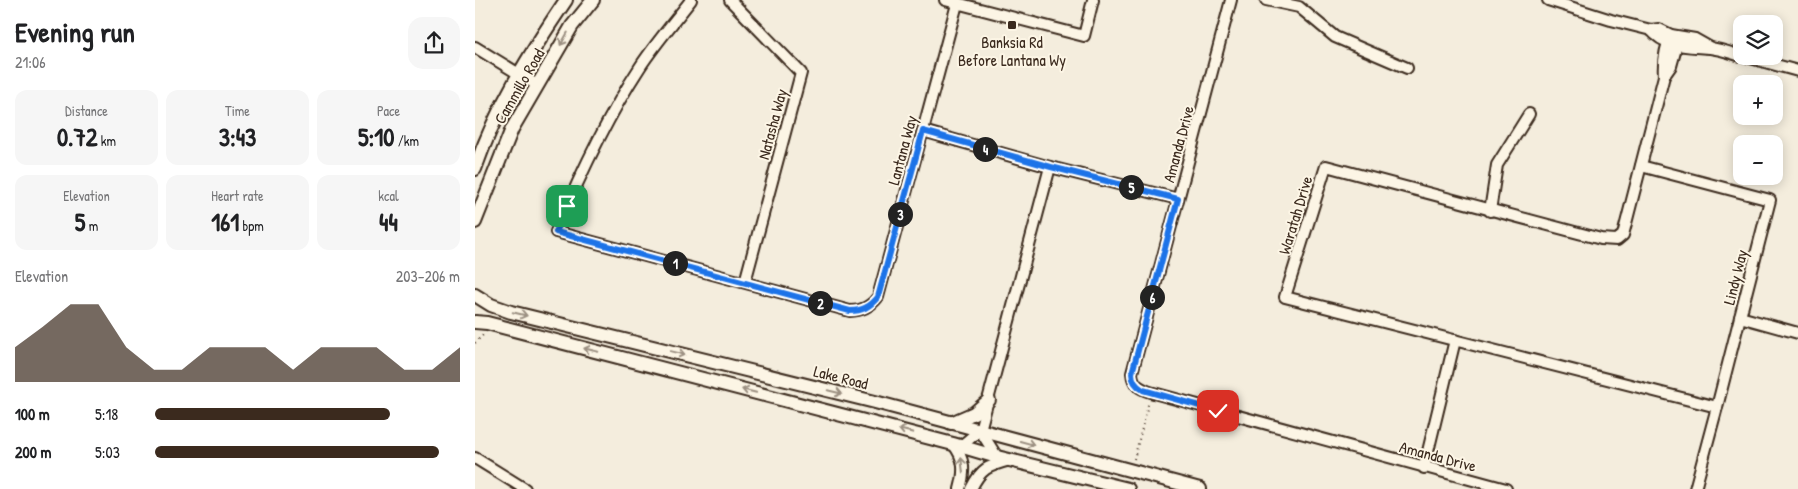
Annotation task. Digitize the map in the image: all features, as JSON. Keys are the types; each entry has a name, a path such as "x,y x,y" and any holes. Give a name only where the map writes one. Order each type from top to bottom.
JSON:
{"main road":[{"name":"Cammillo Road","path":"475,169 503,104 519,74 540,38 566,0"},
{"name":"Cammillo Road","path":"475,222 512,129 572,26 593,0"},
{"name":"Lake Road","path":"475,296 491,305 511,312 980,430 1200,489"},
{"path":"475,322 487,323 997,457 1128,489"},
{"path":"951,423 974,413 989,400"}],"street":[{"name":"Lantana Way","path":"691,0 641,66 623,94 585,164 556,232 850,311 859,311 873,303 878,297 957,4"},
{"name":"Natasha Way","path":"730,0 801,73 745,282"},
{"path":"945,0 1083,36 1093,0"},
{"name":"Amanda Drive","path":"1231,0 1130,385 1424,468 1506,489"},
{"path":"1267,0 1299,7 1335,37 1407,68"},
{"path":"1548,0 1611,20 1651,30 1659,29 1673,40 1695,39 1711,48 1733,54"},
{"name":"Waratah Drive","path":"1673,40 1671,66 1664,76 1623,235 1617,240 1601,239 1490,211 1326,166 1285,297 1717,407"},
{"path":"475,47 537,85"},
{"path":"1778,65 1798,70"},
{"path":"1490,211 1497,165 1529,114"},
{"path":"923,131 1051,167 1178,199"},
{"name":"Lindy Way","path":"1641,166 1770,200 1695,489"},
{"path":"960,489 964,468 957,445 980,430 1051,167"},
{"path":"1740,317 1798,333"},
{"path":"1424,468 1455,340"},
{"path":"980,430 997,457"},
{"path":"475,458 525,489"},
{"path":"971,489 978,476 986,468 1011,460"}],"path":[{"path":"475,343 485,332"},
{"path":"1133,464 1150,399"}],"place":[{"name":"Banksia Rd Before Lantana Wy","path":"1012,25"}],"route":[{"path":"567,206 556,232 850,311 859,311 867,308 878,297 923,131 1051,167 1178,199 1132,378 1134,383 1143,390 1218,411"}]}
